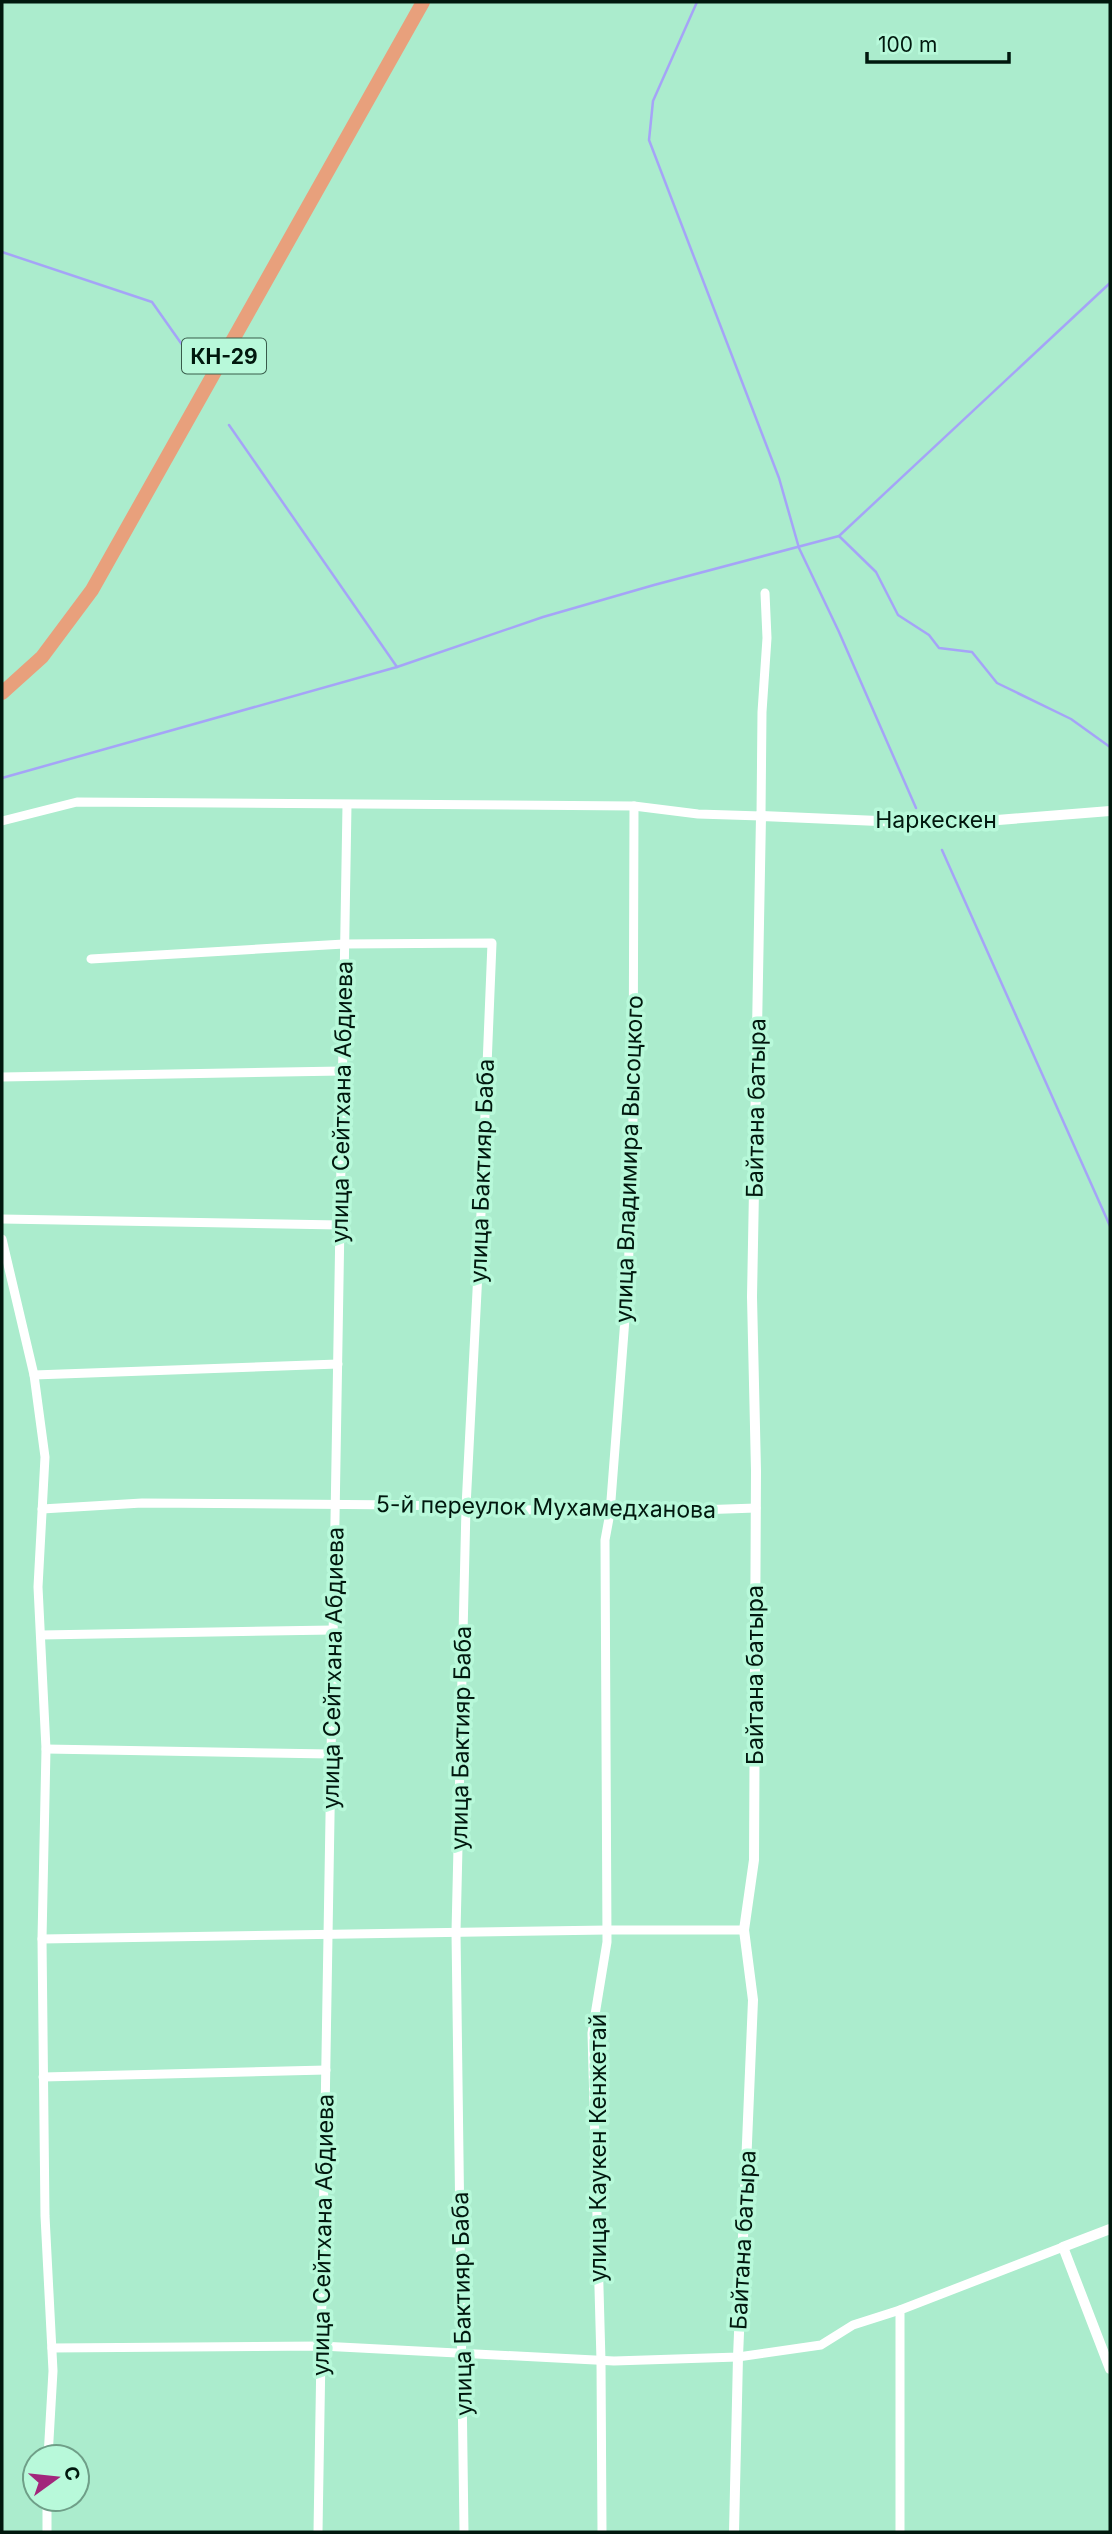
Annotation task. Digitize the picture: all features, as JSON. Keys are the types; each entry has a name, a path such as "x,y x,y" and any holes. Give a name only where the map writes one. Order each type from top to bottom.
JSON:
{"main road":[{"name":"КН-29","path":"2,693 42,657 92,590 424,2"}],"street":[{"path":"2,821 77,802 634,806 698,814 761,816 762,712 767,638 765,593"},
{"name":"улица Сейтхана Абдиева","path":"318,2532 347,805"},
{"name":"улица Владимира Высоцкого","path":"610,1513 628,1280 634,1120 634,806"},
{"name":"Наркескен","path":"761,816 948,824 1110,811"},
{"name":"Байтана батыра","path":"734,2532 738,2357 753,2000 744,1930 754,1860 756,1508 752,1286 761,816"},
{"name":"улица Бактияр Баба","path":"344,944 492,943 466,1507 456,1932 464,2532"},
{"path":"92,959 344,944"},
{"path":"2,1077 342,1071"},
{"path":"2,1219 340,1225"},
{"path":"2,1239 34,1375 45,1457 38,1587 46,1749 42,1939 45,2216 53,2371 49,2443"},
{"path":"34,1375 338,1364"},
{"name":"5-й переулок Мухамедханова","path":"42,1509 142,1503 335,1504 610,1513 756,1508"},
{"name":"улица Каукен Кенжетай","path":"602,2532 601,2361 592,2033 607,1942 605,1540 610,1513"},
{"path":"41,1635 333,1630"},
{"path":"46,1749 331,1754"},
{"path":"42,1939 744,1930"},
{"path":"43,2077 326,2070"},
{"path":"52,2348 321,2346 601,2361 738,2357 821,2345 853,2325 900,2310 1110,2229"},
{"path":"1063,2247 1110,2369"},
{"path":"900,2310 900,2532"},
{"path":"47,2513 47,2532"}],"waterway":[{"path":"697,2 653,101 649,140 779,478 799,548 916,808"},
{"path":"2,252 152,302 183,346"},
{"path":"2,778 397,667 543,617 839,536 1110,283"},
{"path":"229,425 397,667"},
{"path":"839,536 876,572 898,615 929,635 939,648 972,652 997,683 1071,719 1110,747"},
{"path":"942,850 1110,1226"}]}
